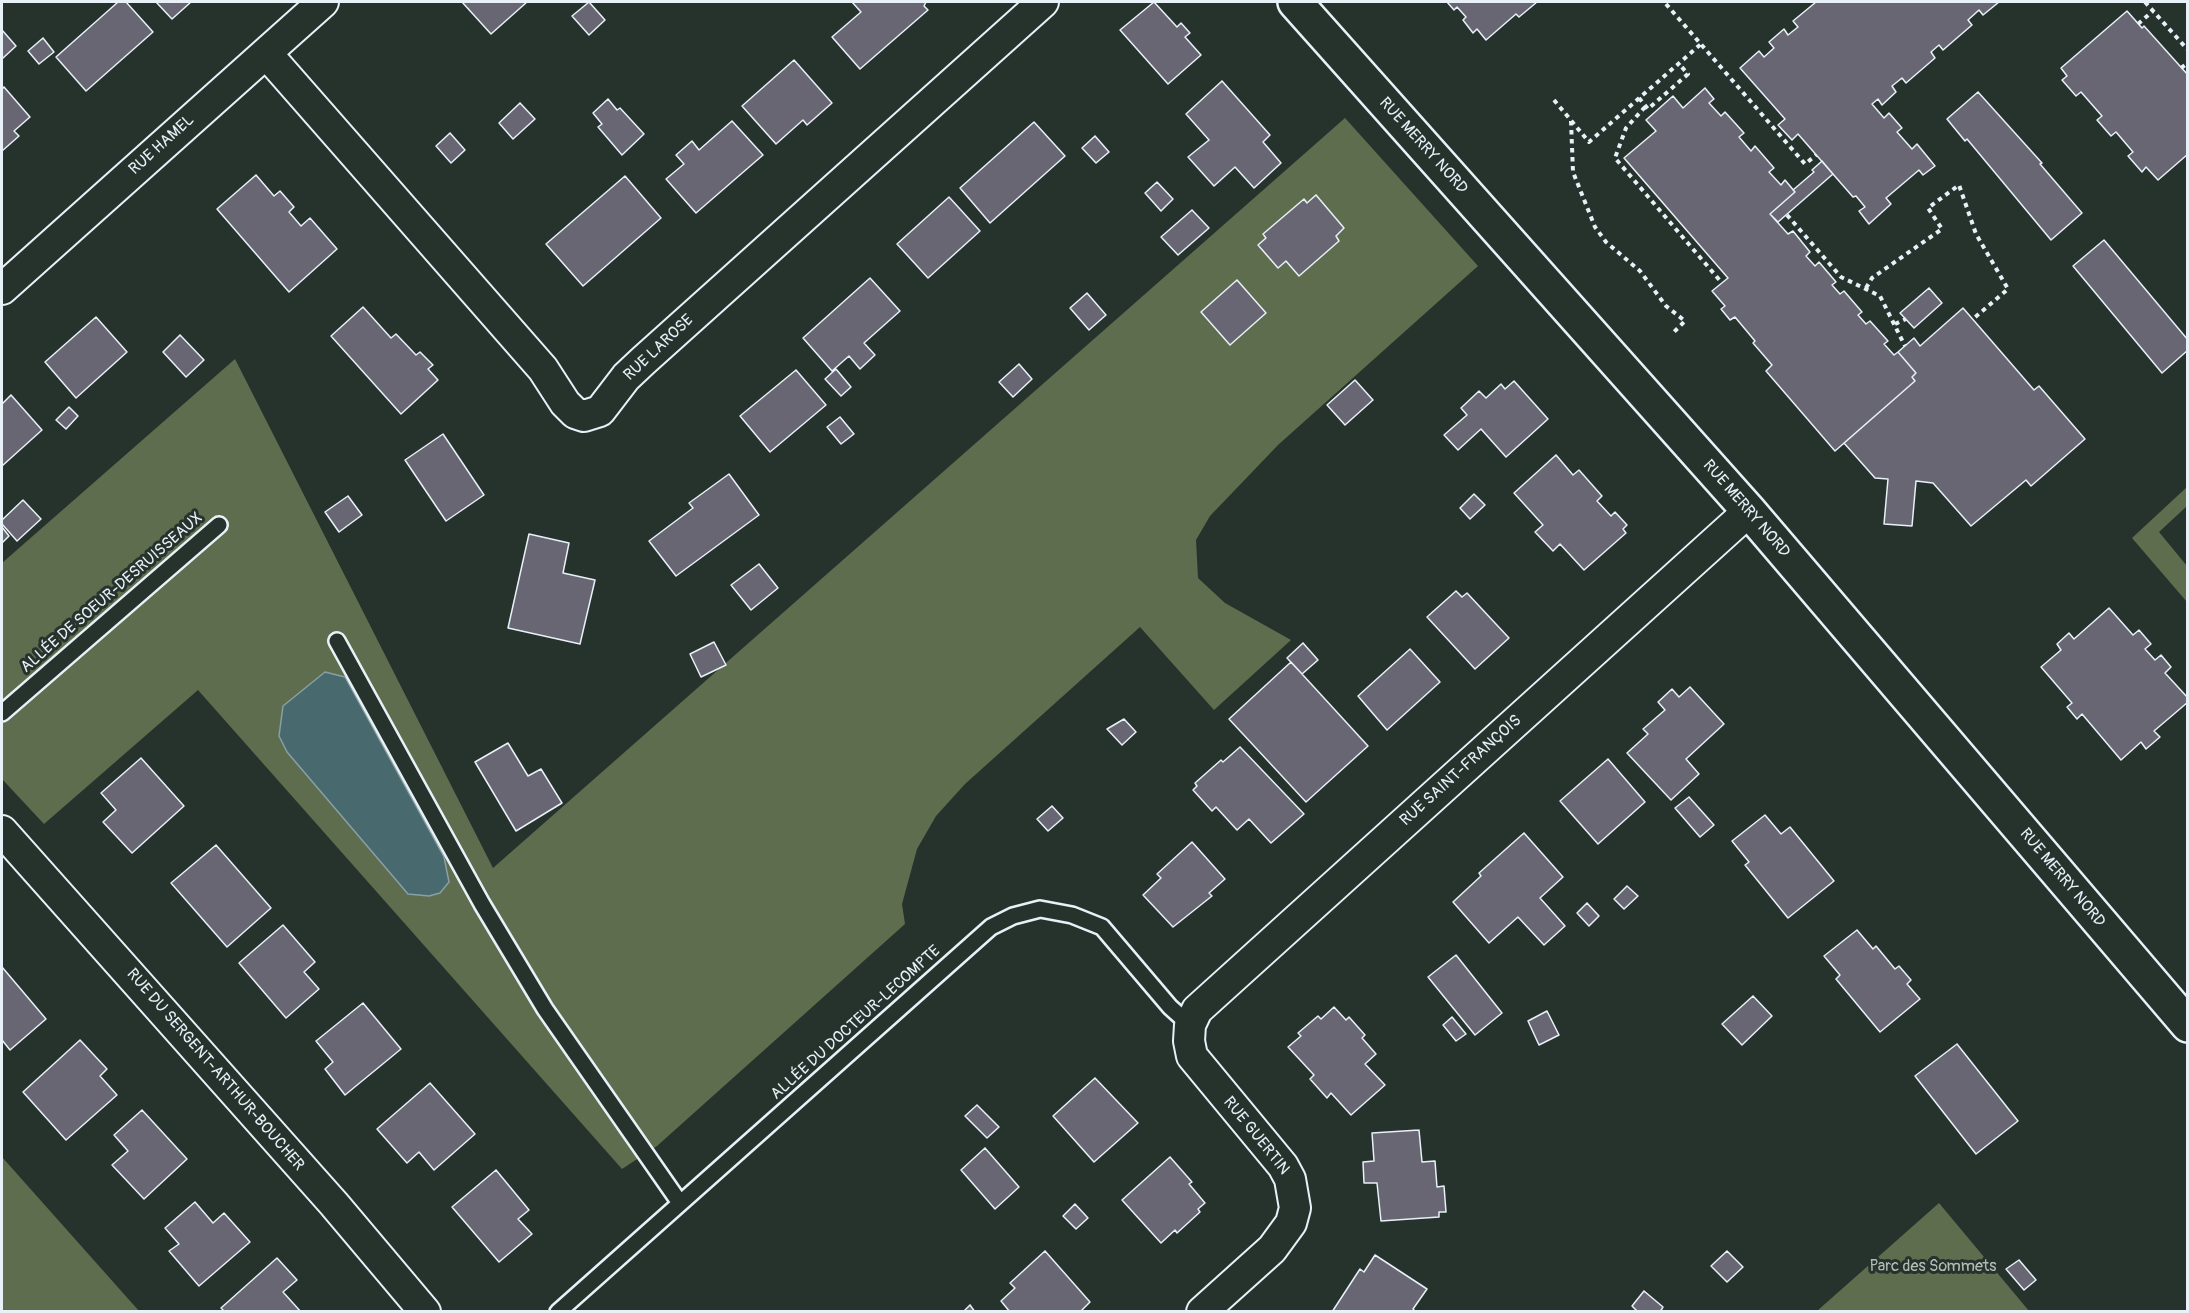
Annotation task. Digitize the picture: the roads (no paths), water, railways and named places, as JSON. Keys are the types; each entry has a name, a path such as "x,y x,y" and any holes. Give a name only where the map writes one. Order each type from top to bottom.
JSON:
{"main road":[{"name":"RUE MERRY NORD","path":"1295,2 1749,511 2187,1025"}],"street":[{"name":"RUE HAMEL","path":"2,289 323,2"},
{"name":"RUE LAROSE","path":"266,52 543,369 565,404 575,413 584,416 600,411 626,377 643,361 1043,2"},
{"name":"RUE SAINT-FRANÇOIS","path":"1189,1033 1197,1010 1749,511"},
{"name":"RUE DU SERGENT-ARTHUR-BOUCHER","path":"2,831 326,1195 425,1311"},
{"name":"RUE GUERTIN","path":"1189,1033 1192,1056 1282,1166 1294,1193 1295,1208 1283,1235 1272,1249 1202,1311"}],"lane":[{"name":"ALLÉE DE SOEUR-DESRUISSEAUX","path":"2,713 219,525"},
{"path":"337,640 482,904 539,1000 680,1203"},
{"name":"ALLÉE DU DOCTEUR-LECOMPTE","path":"558,1311 991,927 1013,916 1040,909 1072,915 1102,927 1170,1007 1189,1033"}],"water":[{"path":"325,672 345,677 444,857 449,882 440,893 429,896 408,894 287,752 279,736 283,706"}],"park label":[{"name":"Parc des Sommets","path":"1933,1267"}]}
